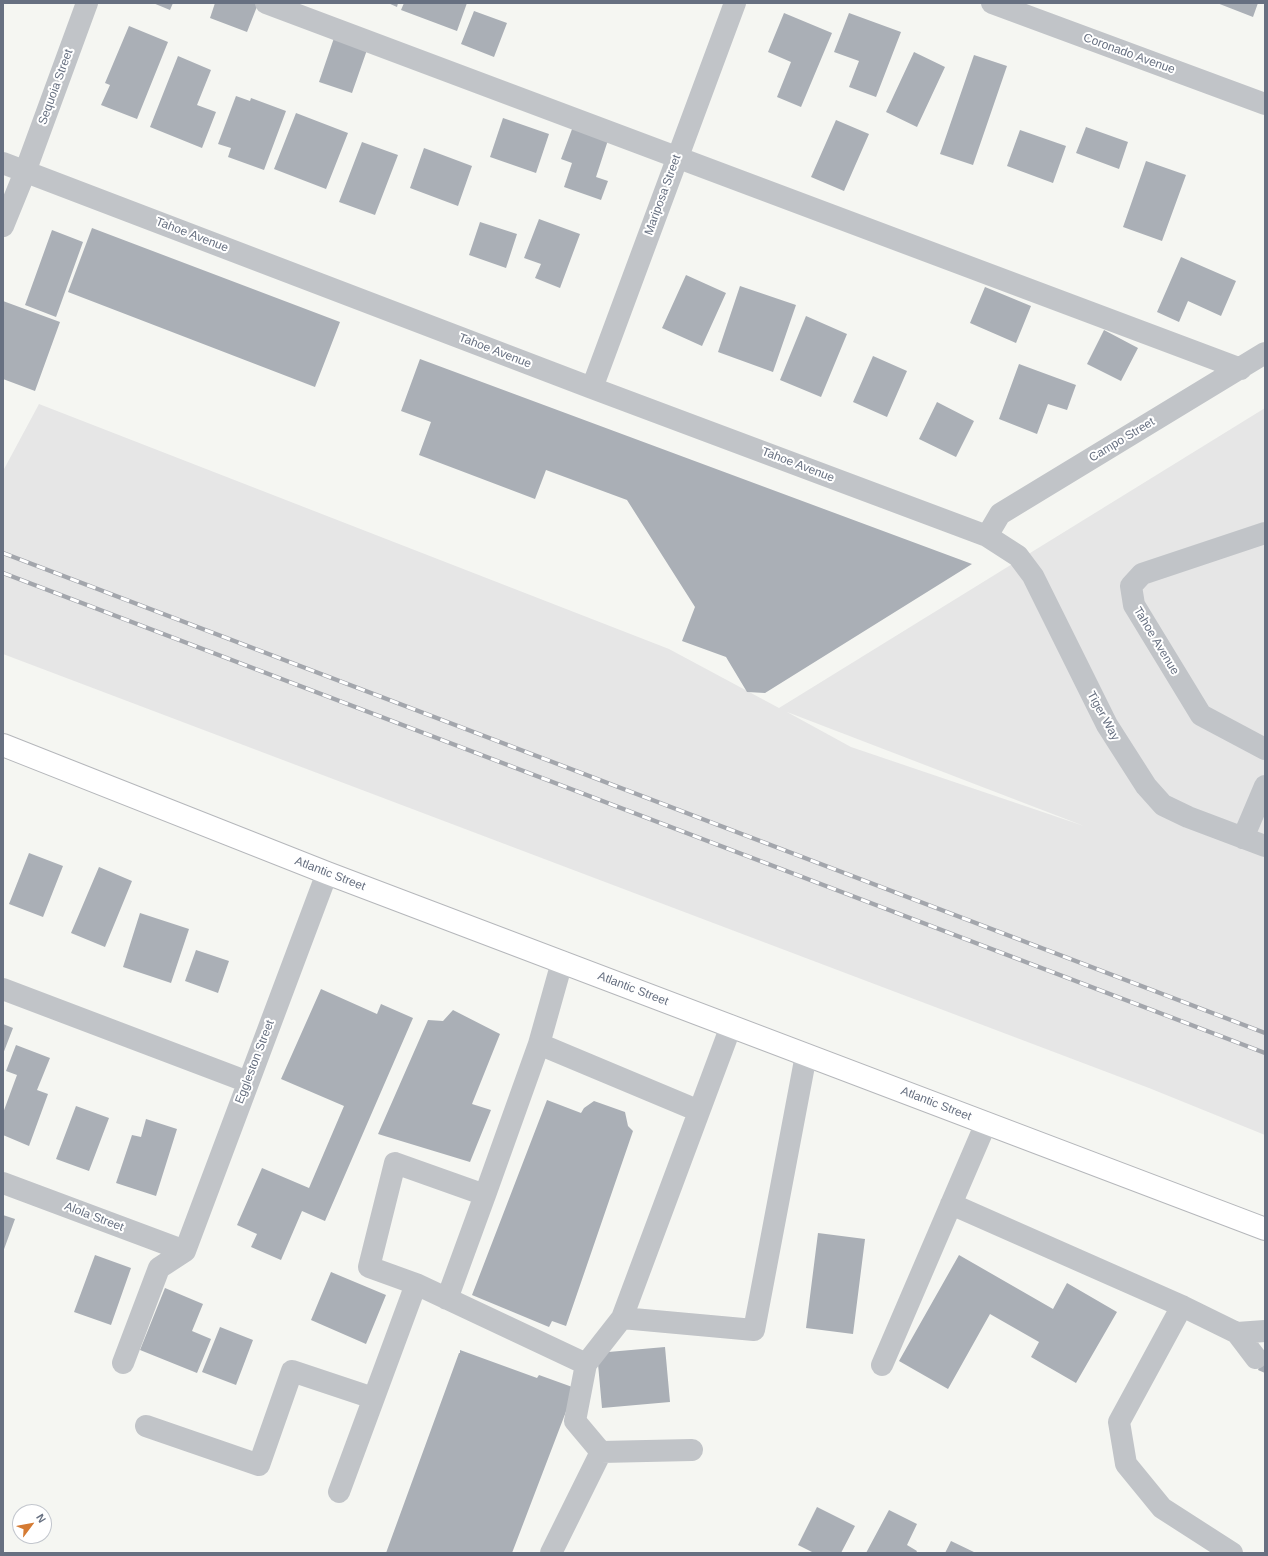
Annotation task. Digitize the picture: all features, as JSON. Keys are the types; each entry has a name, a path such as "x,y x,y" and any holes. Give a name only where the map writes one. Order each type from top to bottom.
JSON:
{"main road":[{"name":"Atlantic Street","path":"3,745 327,873 1265,1229"}],"street":[{"name":"Sequoia Street","path":"3,226 25,172 87,3"},
{"path":"266,3 1241,368"},
{"name":"Mariposa Street","path":"592,388 735,3"},
{"name":"Coronado Avenue","path":"992,3 1265,104"},
{"name":"Tahoe Avenue","path":"3,163 592,388 988,536"},
{"name":"Campo Street","path":"988,536 1000,514 1265,353"},
{"name":"Tahoe Avenue","path":"1265,533 1142,574 1131,586 1134,605 1201,715 1265,749"},
{"name":"Tiger Way","path":"988,536 1018,556 1033,576 1106,725 1146,786 1163,805 1188,817 1265,846"},
{"path":"1243,838 1265,786"},
{"name":"Eggleston Street","path":"184,1251 327,873"},
{"path":"447,1299 539,1044 562,962"},
{"path":"3,988 248,1082"},
{"path":"601,1452 575,1421 586,1364 622,1318 731,1026"},
{"path":"539,1044 699,1111"},
{"path":"622,1318 754,1330 806,1055"},
{"path":"882,1365 986,1123"},
{"path":"485,1195 395,1163 369,1267 416,1284 586,1364"},
{"name":"Alola Street","path":"3,1183 184,1251"},
{"path":"952,1204 1182,1306 1237,1333 1256,1358"},
{"path":"123,1363 158,1268 184,1251"},
{"path":"339,1492 416,1284"},
{"path":"1182,1306 1119,1422 1126,1464 1162,1508 1232,1553"},
{"path":"1237,1333 1265,1330"},
{"path":"146,1426 258,1465 292,1371 373,1398"},
{"path":"601,1452 692,1450"},
{"path":"551,1553 601,1452"}],"shaded area":[{"path":"39,404 669,649 779,708 1265,408 1265,1135 1149,1088 3,654 3,471","holes":["787,712 1084,826 851,747"]}],"building":[{"path":"153,3 173,3 170,10"},
{"path":"215,3 258,4 247,32 210,18"},
{"path":"388,3 398,3 397,7"},
{"path":"404,3 467,3 457,31 401,10"},
{"path":"1217,3 1258,3 1253,17"},
{"path":"474,11 507,23 494,57 461,44"},
{"path":"784,13 832,33 801,107 777,97 791,62 768,52"},
{"path":"849,13 901,32 876,97 849,87 859,61 834,52"},
{"path":"129,26 168,42 137,119 101,105 110,85 105,83"},
{"path":"335,35 368,47 352,93 319,82"},
{"path":"914,52 945,67 917,127 886,112"},
{"path":"974,55 1007,66 973,165 940,154"},
{"path":"178,56 211,70 197,105 216,112 202,148 150,127"},
{"path":"236,96 250,101 251,98 286,111 264,170 228,157 231,148 218,144"},
{"path":"296,113 348,133 326,189 274,169"},
{"path":"503,118 549,134 536,173 490,157"},
{"path":"836,120 869,134 844,191 811,177"},
{"path":"575,121 610,134 596,177 608,181 601,200 564,187 572,163 561,159"},
{"path":"1086,127 1128,142 1119,169 1076,153"},
{"path":"1020,130 1066,146 1053,183 1007,166"},
{"path":"362,142 398,155 375,215 339,202"},
{"path":"424,148 472,166 458,206 410,188"},
{"path":"1146,161 1186,175 1162,241 1123,227"},
{"path":"539,219 580,234 560,288 535,278 541,264 524,258"},
{"path":"480,222 517,234 506,268 469,255"},
{"path":"92,228 340,322 315,387 68,292"},
{"path":"52,230 83,242 56,317 25,305"},
{"path":"1181,257 1236,281 1221,316 1188,301 1179,322 1157,312"},
{"path":"686,275 726,293 702,346 662,328"},
{"path":"740,286 796,305 773,372 718,352"},
{"path":"985,287 1031,306 1016,343 970,323"},
{"path":"3,301 60,322 35,391 3,379"},
{"path":"806,316 847,334 821,397 780,380"},
{"path":"1104,330 1138,348 1121,381 1087,364"},
{"path":"873,356 907,371 887,417 853,402"},
{"path":"420,359 972,564 765,693 747,692 726,657 682,641 695,607 627,500 546,470 535,499 419,455 431,422 401,411"},
{"path":"1019,364 1076,385 1067,410 1048,404 1037,434 999,419"},
{"path":"937,402 974,421 956,457 919,439"},
{"path":"29,853 63,866 43,917 9,904"},
{"path":"99,867 132,881 105,947 71,933"},
{"path":"140,913 189,929 171,983 123,967"},
{"path":"196,950 229,961 218,993 185,981"},
{"path":"321,989 377,1014 381,1004 413,1018 325,1221 302,1211 281,1260 251,1247 257,1234 237,1225 262,1168 309,1188 344,1106 281,1079"},
{"path":"453,1010 500,1034 472,1104 491,1110 470,1162 378,1134 428,1020 443,1021"},
{"path":"3,1024 13,1028 3,1054"},
{"path":"16,1045 50,1058 37,1090 48,1094 29,1146 3,1135 3,1113 17,1075 6,1071"},
{"path":"547,1100 581,1113 584,1108 594,1101 625,1112 628,1126 633,1131 566,1326 552,1321 549,1327 472,1295"},
{"path":"76,1106 109,1118 89,1171 56,1159"},
{"path":"146,1119 177,1129 156,1196 116,1183 132,1135 141,1137"},
{"path":"3,1215 15,1219 3,1252"},
{"path":"818,1233 865,1239 853,1334 806,1328"},
{"path":"95,1255 131,1268 111,1325 74,1312"},
{"path":"959,1255 1053,1309 1067,1283 1117,1312 1076,1383 1031,1357 1039,1342 990,1314 948,1389 899,1361"},
{"path":"331,1272 386,1295 366,1344 311,1320"},
{"path":"165,1288 203,1304 192,1331 211,1339 197,1373 140,1350"},
{"path":"220,1327 253,1340 236,1385 202,1372"},
{"path":"665,1347 670,1402 602,1408 597,1353"},
{"path":"460,1350 537,1378 539,1375 575,1388 512,1553 386,1553 460,1353"},
{"path":"1265,1354 1265,1373 1258,1370"},
{"path":"817,1507 855,1526 841,1553 814,1553 798,1545"},
{"path":"889,1510 917,1524 907,1545 917,1551 916,1553 866,1553"},
{"path":"951,1541 976,1553 945,1553"}],"railway":[{"path":"3,553 1265,1033"},
{"path":"3,573 1265,1053"}]}
